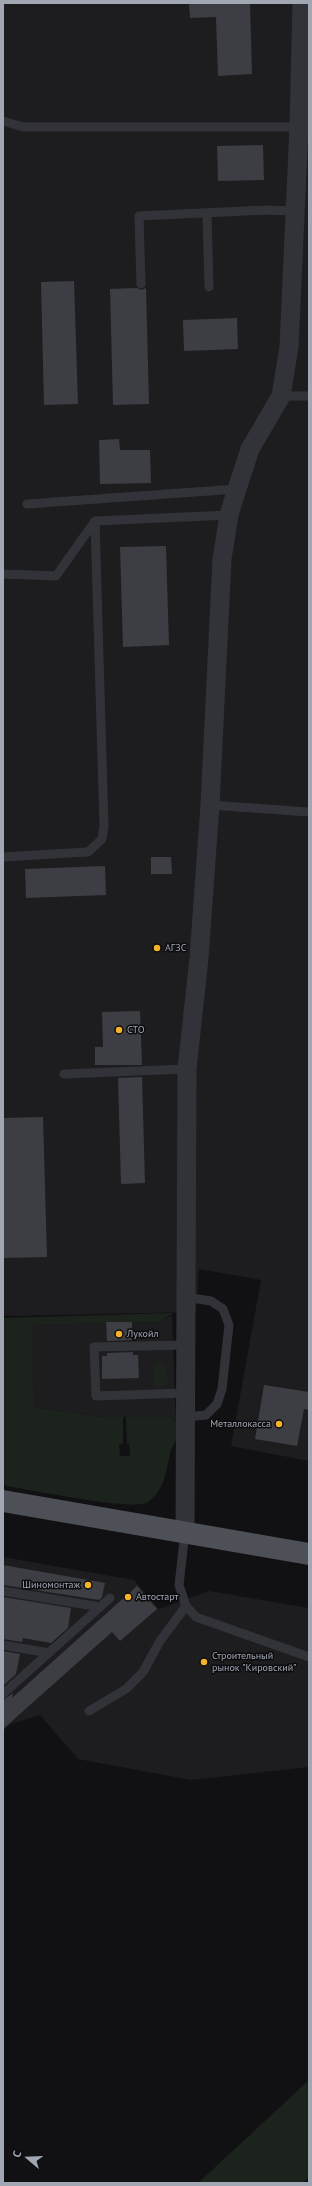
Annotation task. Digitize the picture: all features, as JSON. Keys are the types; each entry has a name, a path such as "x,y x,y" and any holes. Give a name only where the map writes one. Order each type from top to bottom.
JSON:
{"main road":[{"path":"3,1501 309,1554"}],"street":[{"path":"185,1532 187,1069 199,958 210,805 222,559 229,515 237,489 250,449 281,396 290,347 296,211 304,126 302,3"}],"lane":[{"path":"3,121 24,127 304,126"},
{"path":"141,284 139,216 207,214 266,210 296,211"},
{"path":"207,214 209,287"},
{"path":"281,396 309,396"},
{"path":"27,504 237,489"},
{"path":"95,521 229,515"},
{"path":"3,574 56,576 95,521"},
{"path":"3,857 88,852 102,839 104,826 95,521"},
{"path":"210,805 309,812"},
{"path":"64,1074 187,1069"},
{"path":"185,1297 211,1301 223,1308 228,1326 222,1389 217,1404 206,1415 185,1417"},
{"path":"185,1345 94,1347 96,1396 185,1393"},
{"path":"185,1532 179,1585 186,1606 196,1617 309,1657"},
{"path":"3,1591 100,1608"},
{"path":"3,1694 110,1598"},
{"path":"89,1711 126,1689 143,1672 160,1641 186,1606"},
{"path":"3,1645 49,1653"}],"shaded area":[{"path":"3,3 309,3 309,1461 231,1446 261,1280 199,1269 196,1312 3,1316"},
{"path":"173,1313 160,1322 33,1325 34,1407 102,1417 123,1417 123,1444 119,1444 120,1456 130,1456 129,1444 127,1444 126,1417 170,1417 176,1422 177,1437 171,1452 164,1481 153,1498 148,1502 139,1504 123,1504 80,1499 6,1486 3,1482 3,1318"},
{"path":"172,1315 176,1422 170,1417 102,1417 34,1407 33,1325 160,1322"},
{"path":"159,1362 166,1366 168,1378 166,1385 160,1388 155,1386 153,1381 153,1365"},
{"name":"Строительный рынок \"Кировский\"","path":"3,1557 134,1580 159,1609 209,1591 309,1608 309,1767 191,1780 78,1759 40,1715 11,1724 3,1731"},
{"path":"309,2080 309,2177 303,2183 198,2183"}],"building":[{"path":"189,3 250,3 252,74 218,76 216,17 190,18"},
{"path":"263,145 264,180 218,181 217,146"},
{"path":"74,281 78,404 44,405 41,282"},
{"path":"137,288 141,290 146,288 149,404 113,405 110,289"},
{"path":"237,318 238,349 184,351 183,320"},
{"path":"119,439 120,450 150,450 151,483 100,484 99,440"},
{"path":"166,546 169,645 123,647 120,547"},
{"path":"151,857 171,857 172,874 151,874"},
{"path":"105,866 106,895 26,898 25,869"},
{"path":"140,1011 142,1065 95,1065 95,1047 103,1047 102,1012"},
{"path":"142,1077 145,1183 121,1184 118,1078"},
{"path":"43,1117 47,1257 3,1258 3,1118"},
{"path":"106,1322 132,1322 132,1340 107,1341"},
{"path":"133,1352 133,1355 138,1355 139,1378 102,1379 102,1356 107,1356 107,1353"},
{"name":"Металлокасса","path":"264,1385 309,1392 309,1410 304,1409 297,1446 255,1439"},
{"path":"3,1565 105,1583 102,1597 99,1600 3,1585"},
{"path":"137,1586 157,1609 120,1641 112,1632 3,1729 3,1700 13,1693 12,1698"},
{"path":"3,1597 71,1608 68,1628 51,1643 23,1638 22,1642 3,1639"},
{"path":"3,1651 20,1654 16,1674 3,1686"}],"place":[{"name":"АГЗС","path":"157,948"},
{"name":"СТО","path":"119,1030"},
{"name":"Лукойл","path":"119,1334"},
{"name":"Металлокасса","path":"279,1424"},
{"name":"Шиномонтаж","path":"88,1585"},
{"name":"Автостарт","path":"128,1597"},
{"name":"Строительный рынок \"Кировский\"","path":"204,1662"}]}
